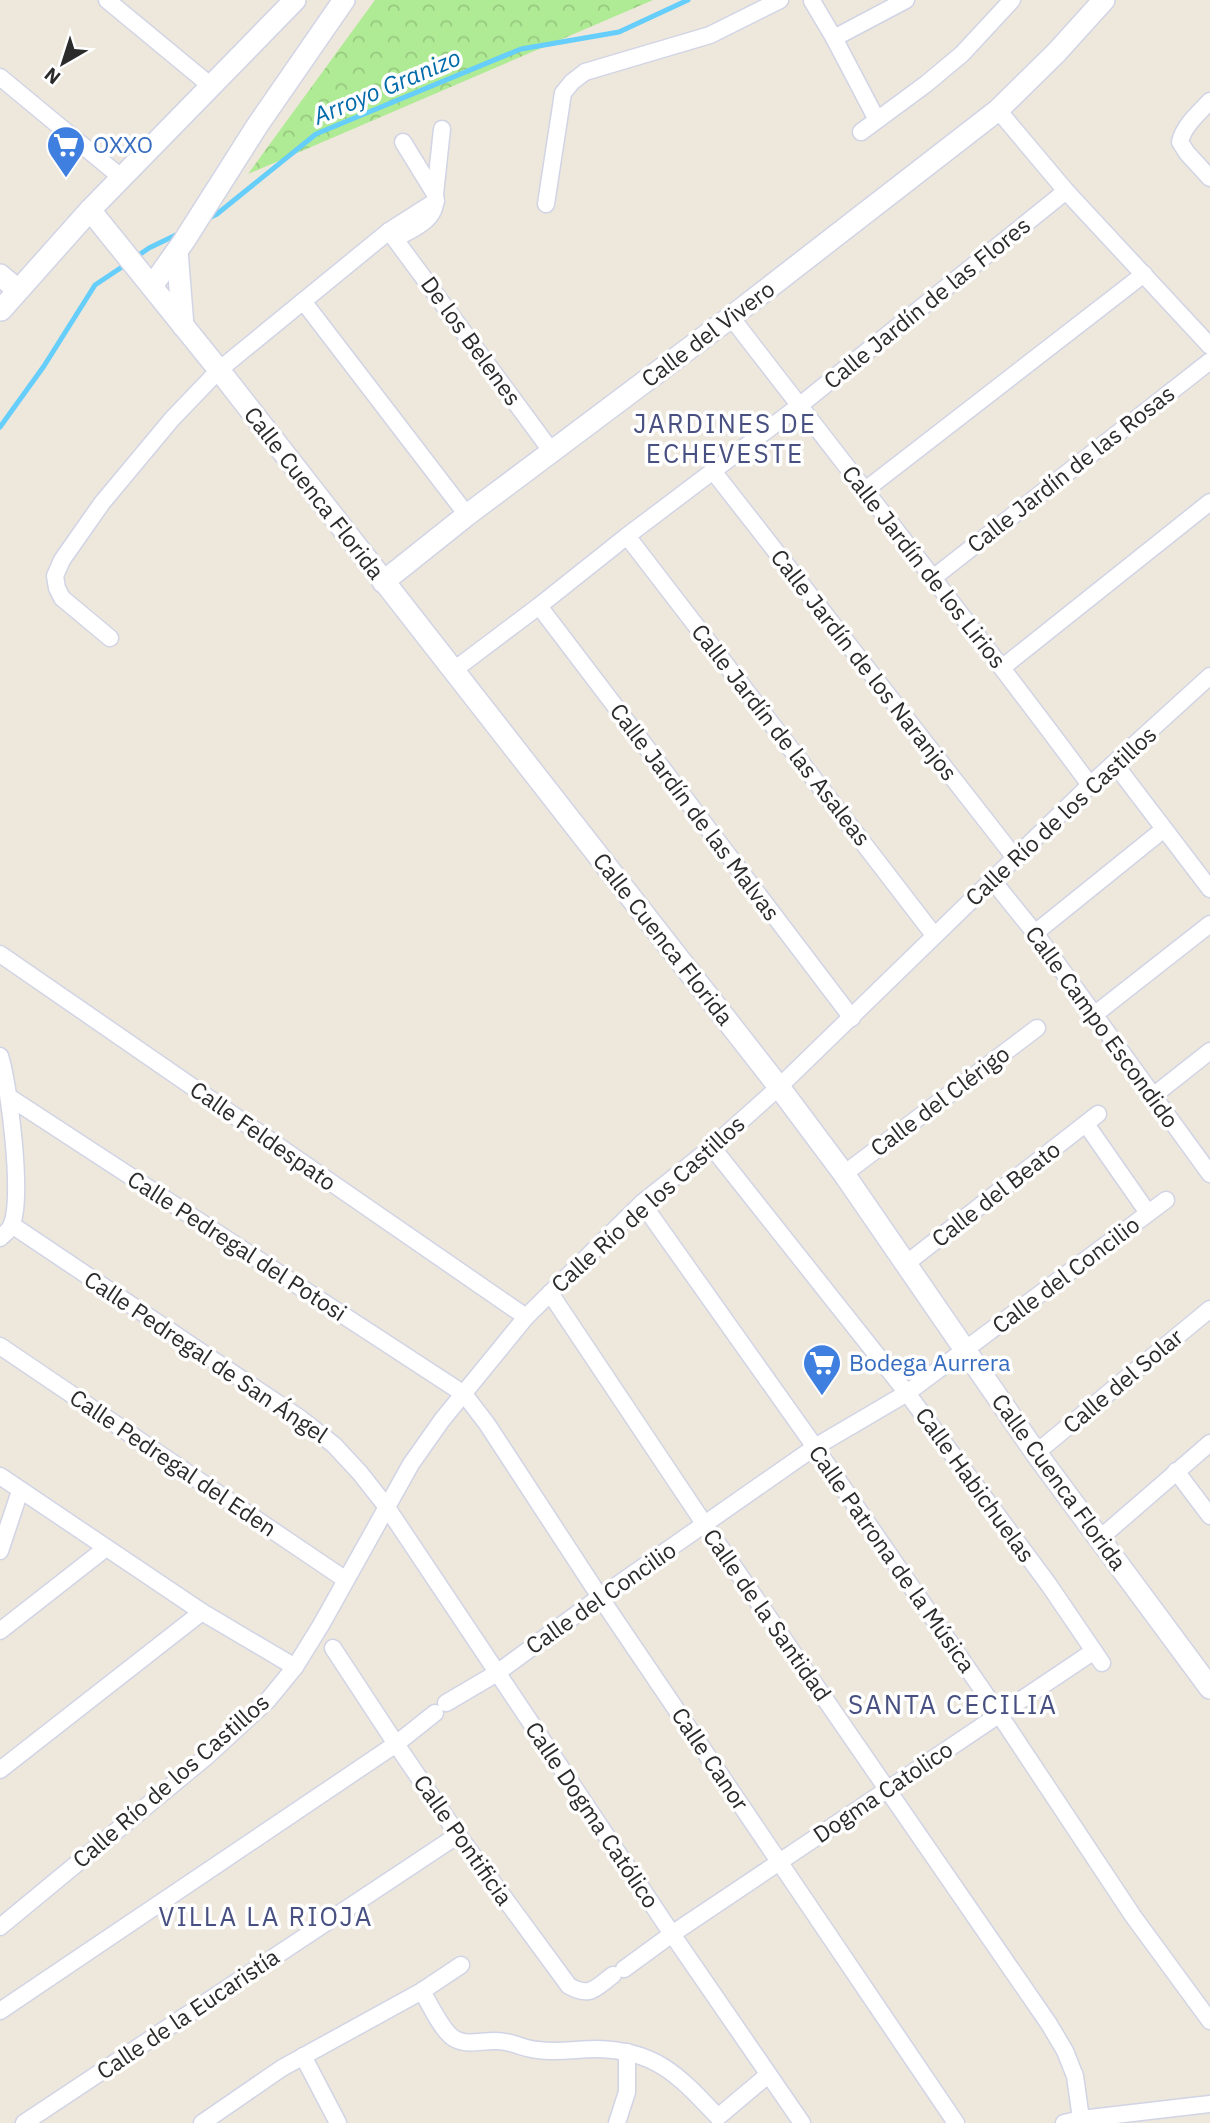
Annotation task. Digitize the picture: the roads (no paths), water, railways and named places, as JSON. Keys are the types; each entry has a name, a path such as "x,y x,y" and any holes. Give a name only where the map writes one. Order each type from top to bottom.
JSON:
{"street":[{"path":"107,0 211,86"},
{"path":"0,310 90,210 295,0"},
{"path":"146,278 181,246 257,126 344,0"},
{"path":"546,204 563,93 572,82 585,72 710,35 780,0"},
{"path":"834,38 906,0"},
{"path":"861,132 962,54 1012,0"},
{"name":"Calle del Vivero","path":"383,582 998,110 1056,53 1104,0"},
{"path":"812,1 877,120"},
{"path":"0,77 122,178"},
{"path":"1210,101 1188,123 1180,142 1210,178"},
{"path":"998,110 1066,191 1210,346"},
{"path":"110,638 62,598 57,587 55,576 70,549 133,465 219,370 435,198 442,129"},
{"path":"403,142 435,198"},
{"name":"Calle Jardín de las Flores","path":"454,670 799,406 1066,191"},
{"name":"Calle Cuenca Florida","path":"90,210 219,370 779,1087 907,1263 1036,1453 1210,1688"},
{"name":"De los Belenes","path":"392,234 552,452"},
{"path":"181,246 183,326"},
{"path":"864,491 1144,274"},
{"path":"0,275 18,290"},
{"path":"303,301 467,515"},
{"name":"Calle Jardín de los Lirios","path":"731,317 1003,667 1090,785"},
{"name":"Calle Jardín de las Rosas","path":"933,578 1210,361"},
{"name":"Calle Jardín de los Naranjos","path":"713,471 1016,859"},
{"path":"1003,667 1210,502"},
{"name":"Calle Jardín de las Asaleas","path":"627,536 934,935"},
{"name":"Calle Jardín de las Malvas","path":"538,606 852,1018"},
{"name":"Calle Río de los Castillos","path":"0,1927 241,1726 268,1700 295,1667 411,1464 526,1317 642,1203 712,1147 779,1087 1090,785 1210,676"},
{"path":"1114,763 1210,889"},
{"path":"1035,933 1164,830"},
{"name":"Calle Campo Escondido","path":"993,881 1035,933 1210,1174"},
{"path":"1094,1015 1210,924"},
{"name":"Calle Feldespato","path":"0,954 526,1317"},
{"name":"Calle del Clérigo","path":"844,1174 1037,1028"},
{"path":"1153,1096 1210,1052"},
{"path":"0,1056 9,1097 15,1184 12,1225 0,1237"},
{"name":"Calle Pedregal del Potosi","path":"9,1097 464,1394"},
{"name":"Calle del Beato","path":"907,1263 1092,1119 1148,1213"},
{"name":"Calle Habichuelas","path":"712,1147 907,1393 1049,1585 1098,1657"},
{"name":"Calle del Concilio","path":"0,2011 396,1744 440,1708 497,1672 815,1447 907,1393 1166,1200"},
{"name":"Calle Patrona de la Música","path":"642,1203 999,1714 1133,1916 1210,2021"},
{"name":"Calle Pedregal de San Ángel","path":"12,1225 300,1419 334,1445 386,1506"},
{"name":"Calle de la Santidad","path":"550,1293 705,1525 1049,2024 1065,2051 1075,2076 1081,2119"},
{"name":"Calle del Solar","path":"1036,1453 1210,1309"},
{"name":"Calle Pedregal del Eden","path":"0,1346 346,1580"},
{"name":"Calle Canor","path":"464,1394 487,1424 600,1597 956,2123"},
{"path":"1100,1539 1210,1443"},
{"path":"1176,1471 1210,1516"},
{"path":"0,1476 202,1612 295,1667"},
{"path":"0,1551 20,1490"},
{"name":"Calle Dogma Católico","path":"386,1506 672,1934 802,2123"},
{"path":"0,1631 106,1548"},
{"path":"0,1770 202,1612"},
{"name":"Calle Pontificia","path":"334,1648 458,1835 569,1986 580,1992 590,1992 672,1934"},
{"name":"Dogma Catolico","path":"672,1934 999,1714 1098,1657"},
{"name":"Calle de la Eucaristía","path":"24,2123 458,1835"},
{"path":"202,2123 219,2118 303,2056 422,1991 461,1965"},
{"path":"422,1991 451,2037 463,2042 497,2040 538,2050 599,2049 627,2052 657,2061 680,2079 714,2120 768,2075"},
{"path":"617,2123 627,2092 627,2052"},
{"path":"303,2056 338,2123"},
{"path":"1064,2123 1081,2119 1190,2115 1210,2104"}],"waterway":[{"name":"Arroyo Granizo","path":"207,219 217,214 316,134 521,49 619,32 688,0"},
{"name":"Arroyo Granizo","path":"136,257 180,233"},
{"name":"Arroyo Granizo","path":"0,427 44,366 95,285 125,265"}],"place":[{"name":"OXXO","path":"66,179"},
{"name":"Bodega Aurrera","path":"822,1397"}],"district":[{"name":"JARDINES DE ECHEVESTE","path":"725,439"},
{"name":"SANTA CECILIA","path":"953,1705"},
{"name":"VILLA LA RIOJA","path":"266,1917"}]}
